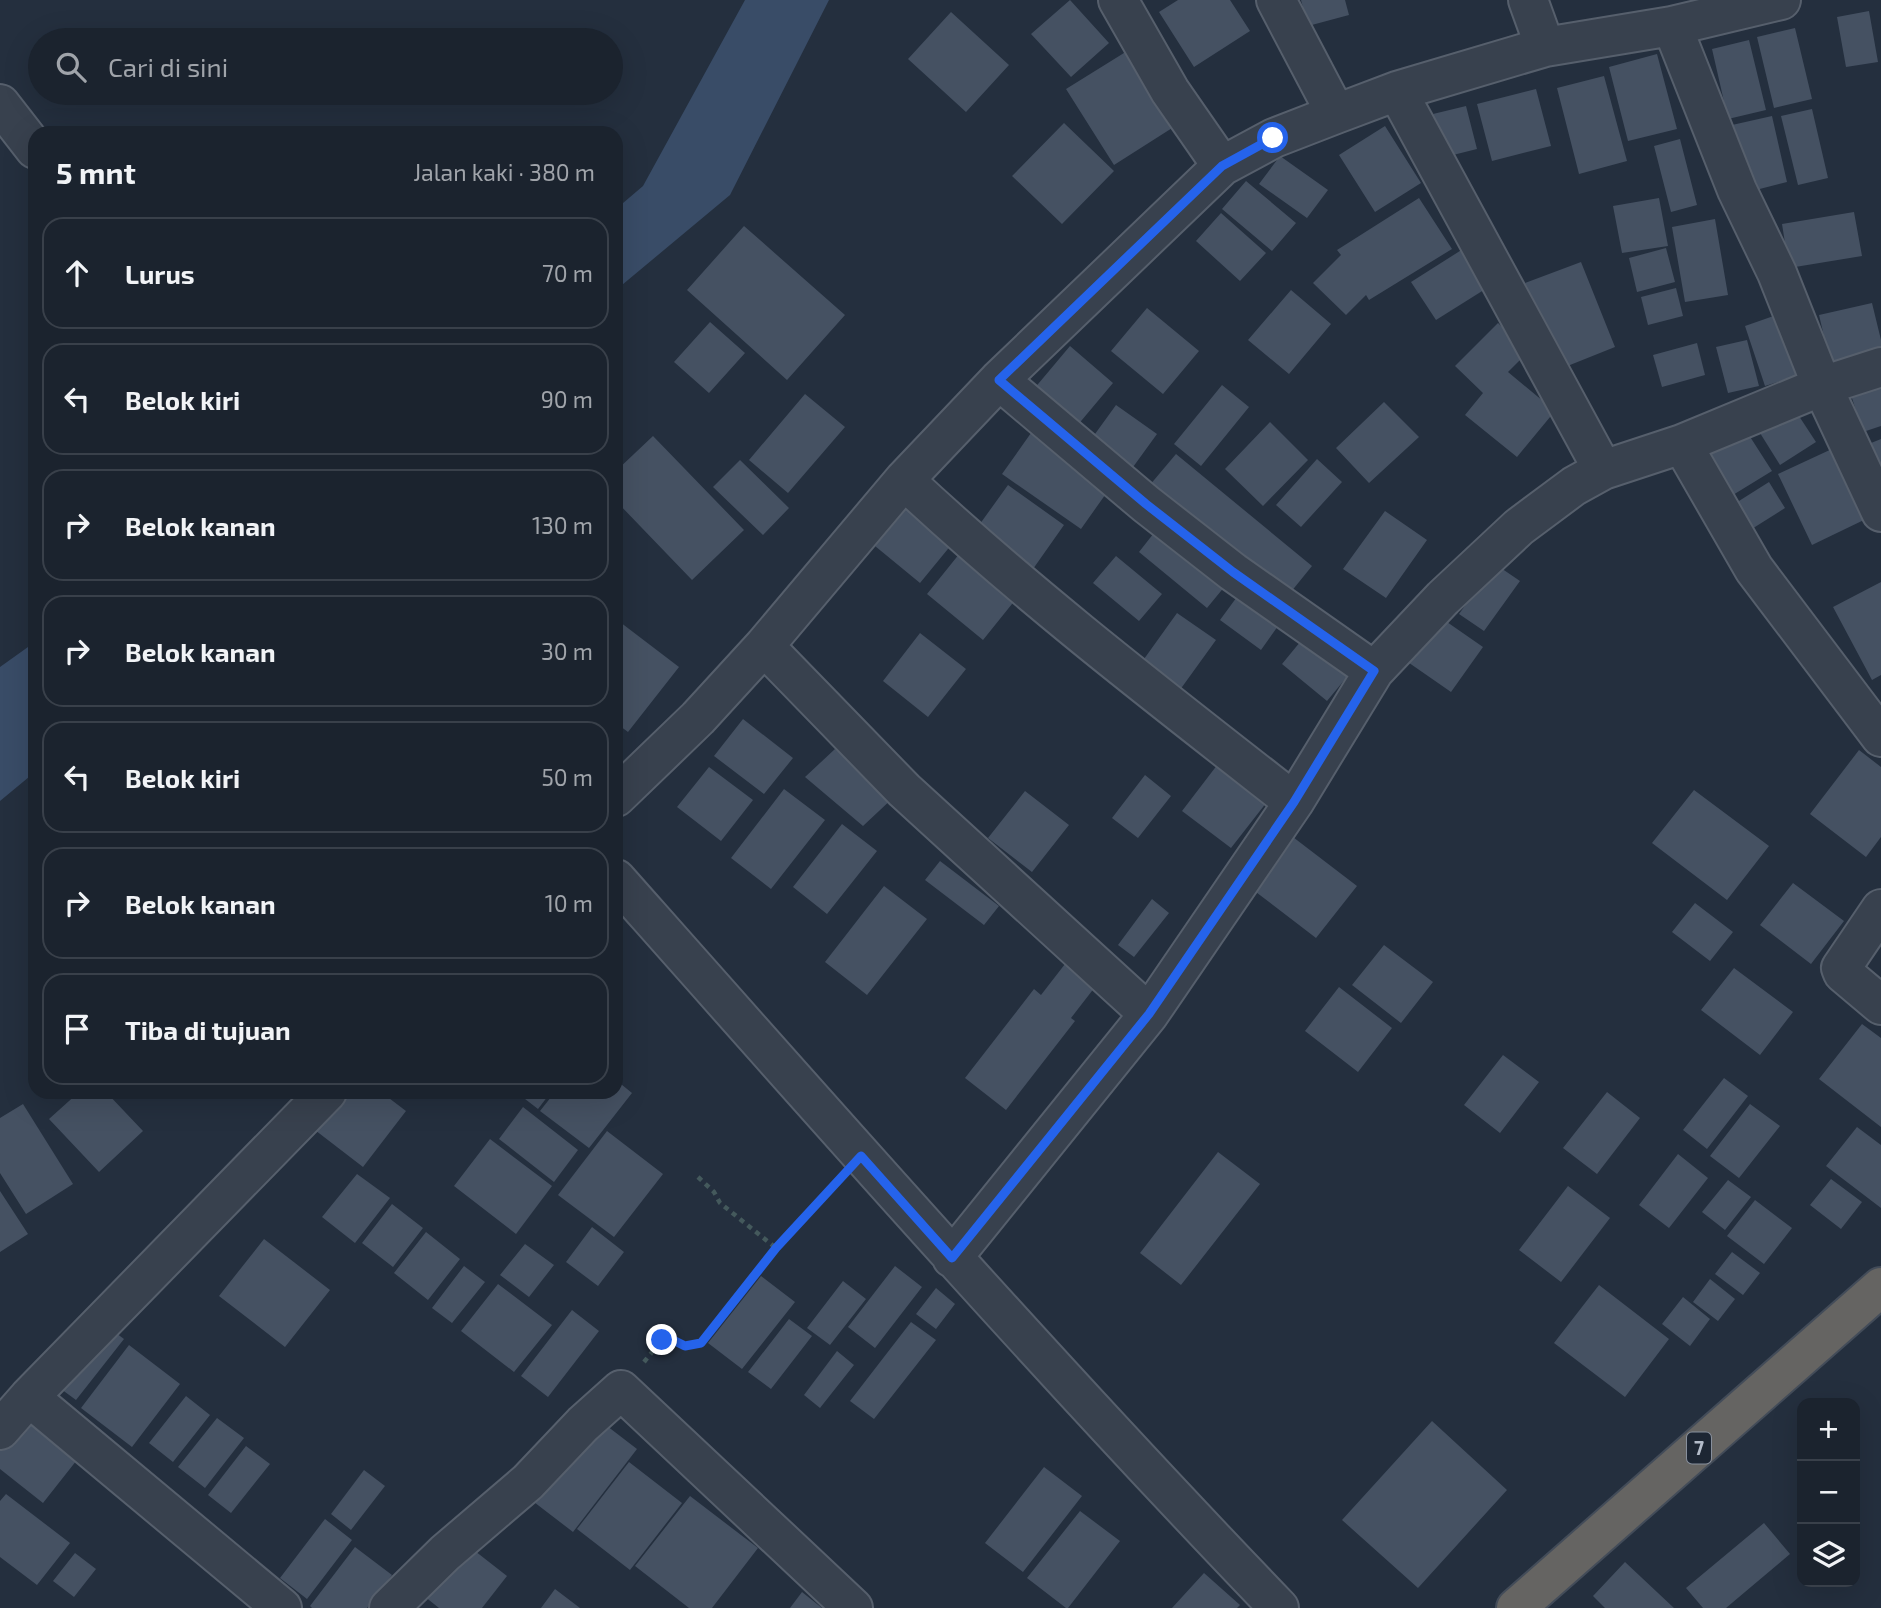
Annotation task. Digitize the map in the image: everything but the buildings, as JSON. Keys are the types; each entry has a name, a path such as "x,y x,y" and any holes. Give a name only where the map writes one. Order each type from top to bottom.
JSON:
{"highway":[{"name":"7","path":"1516,1608 1881,1287"}],"street":[{"path":"1118,0 1170,91 1222,166"},
{"path":"1276,0 1336,114"},
{"path":"1528,0 1545,47"},
{"path":"623,790 698,718 764,646 904,480 999,380 1222,166 1273,138 1397,91 1545,47 1672,26 1778,0"},
{"path":"1672,26 1737,190 1777,273 1822,386 1881,512"},
{"path":"1397,91 1603,470"},
{"path":"0,104 28,140"},
{"path":"952,1258 1149,1014 1294,802 1374,671 1443,597 1519,527 1574,486 1603,470 1682,443 1822,386 1881,367"},
{"path":"999,380 1222,564 1374,671"},
{"path":"1682,443 1754,569 1881,737"},
{"path":"904,480 970,541 1073,628 1294,802"},
{"path":"764,646 904,790 1149,1014"},
{"path":"623,887 952,1258 1279,1608"},
{"path":"1881,909 1841,968 1843,973 1881,1006"},
{"path":"0,1430 29,1396 320,1099"},
{"path":"389,1608 444,1553 528,1482 583,1424 621,1390 853,1608"},
{"path":"29,1396 282,1608"}],"path":[{"path":"621,1390 662,1340 669,1338 685,1346 701,1343 776,1248 861,1156"},
{"path":"698,1177 715,1192 720,1203 776,1248"}],"water":[{"path":"745,0 829,0 730,195 623,284 623,203 643,186"},
{"path":"28,647 28,778 0,801 0,667"}],"route":[{"path":"662,1340 669,1338 685,1346 701,1343 776,1248 861,1156 952,1258 1149,1014 1294,802 1374,671 1233,572 1146,504 999,380 1222,166 1273,138"}]}
